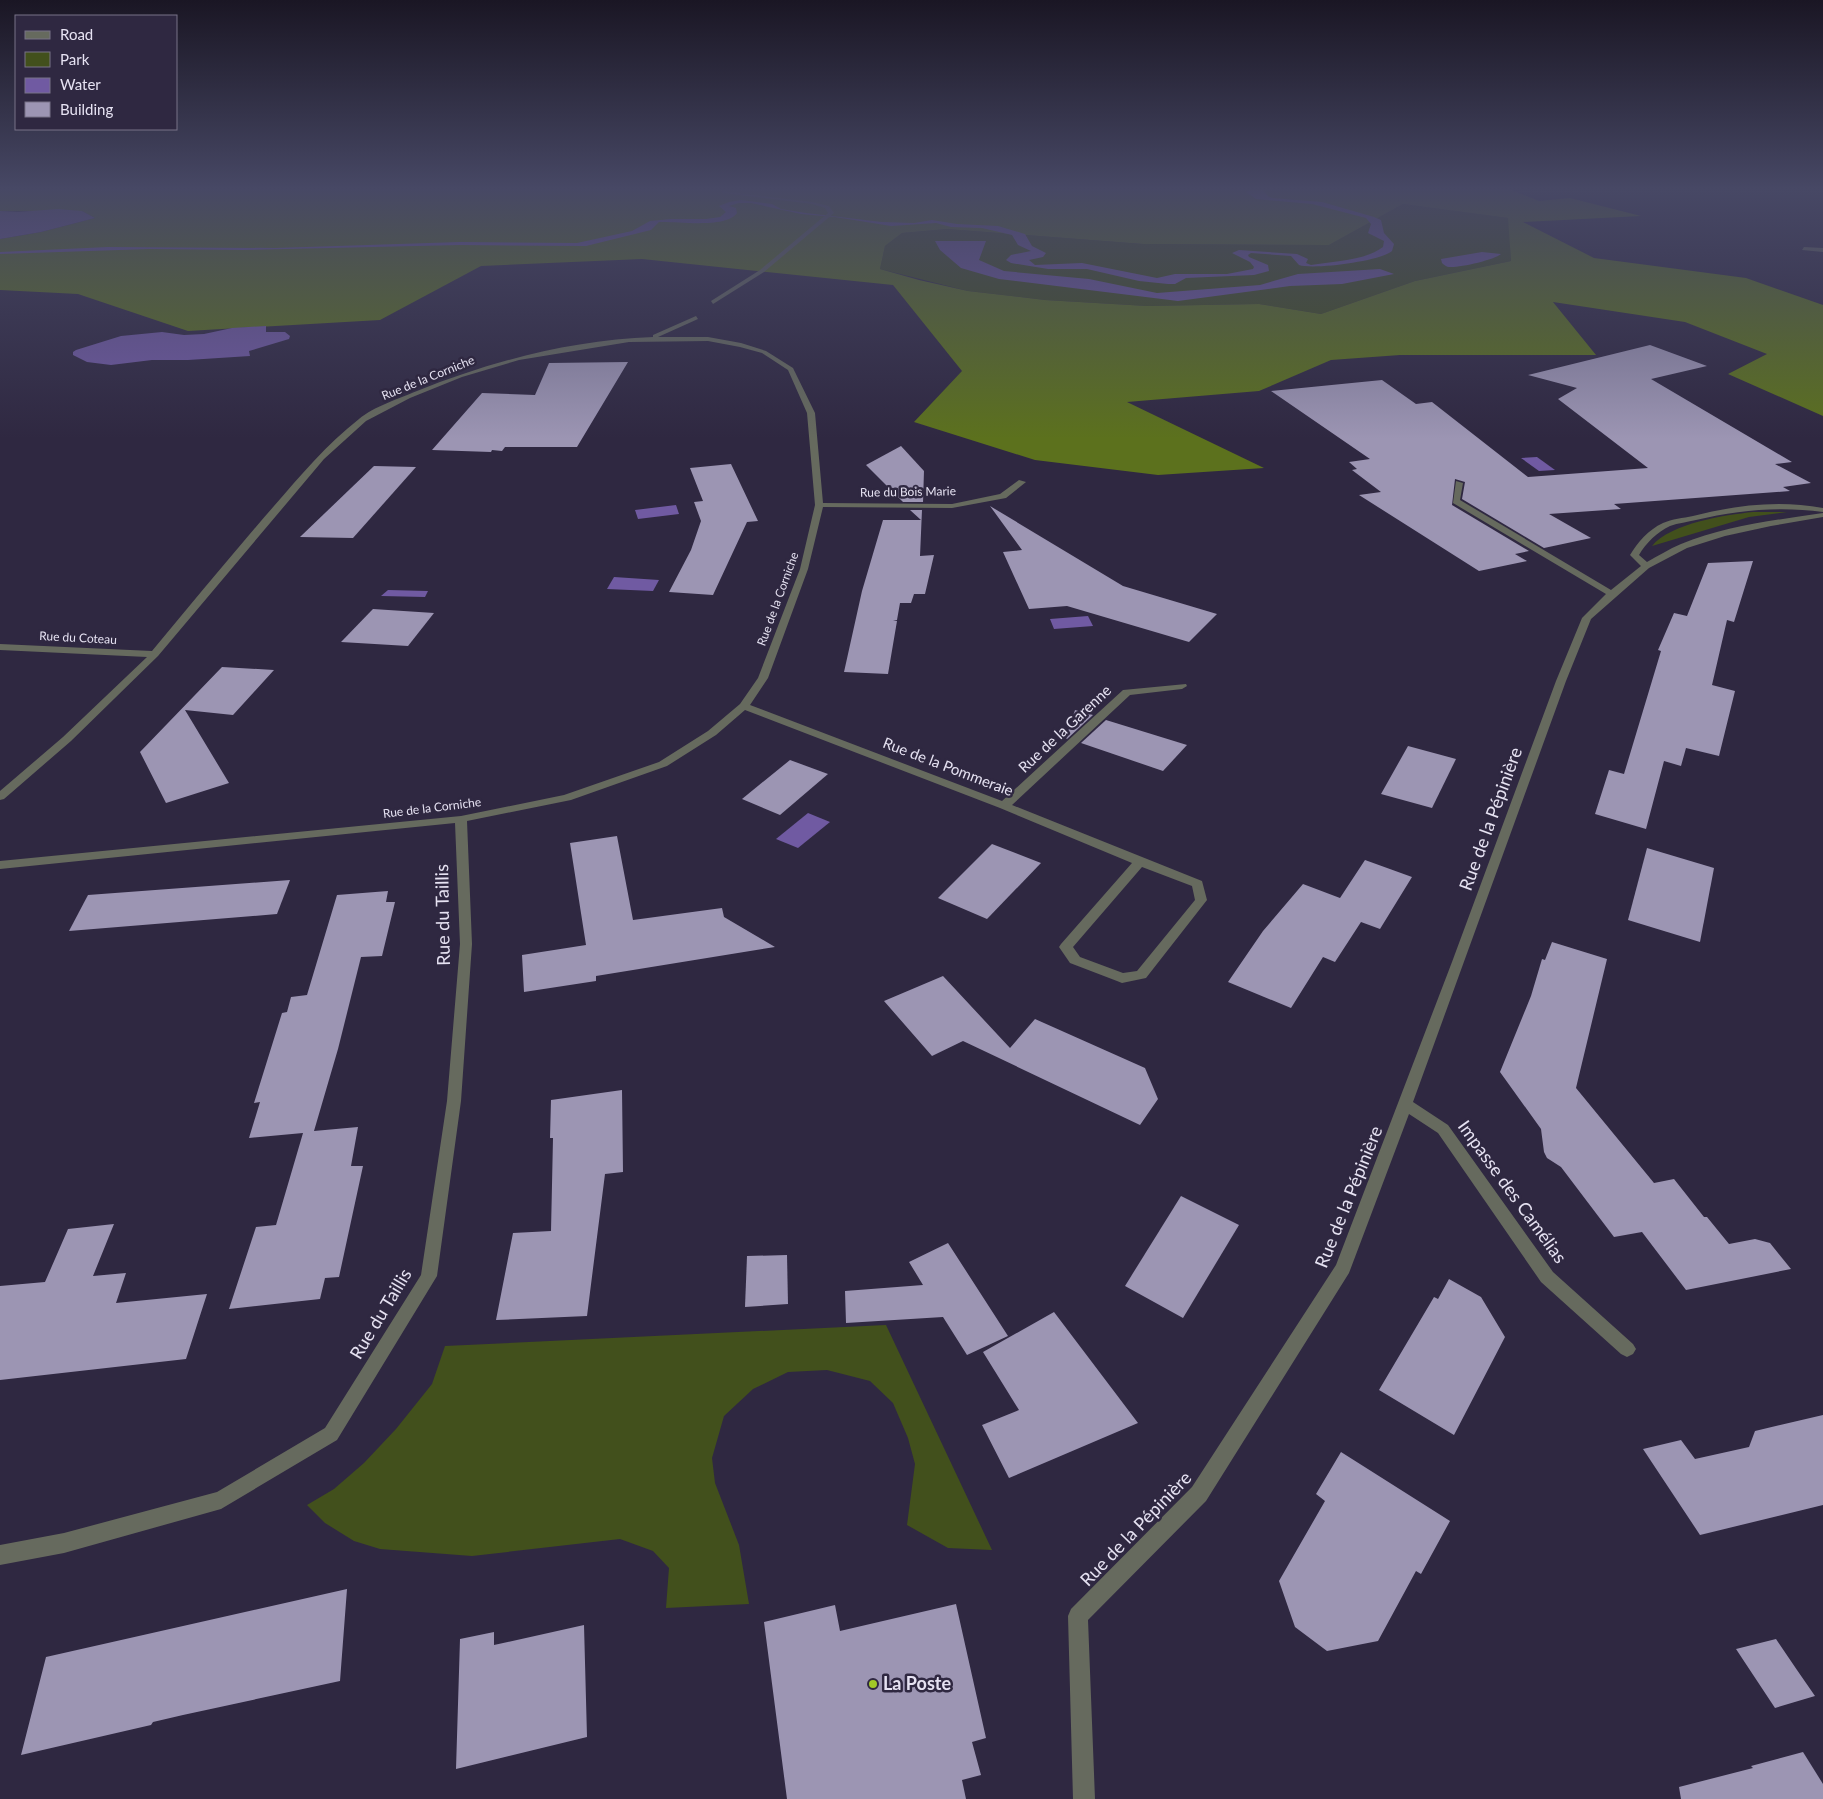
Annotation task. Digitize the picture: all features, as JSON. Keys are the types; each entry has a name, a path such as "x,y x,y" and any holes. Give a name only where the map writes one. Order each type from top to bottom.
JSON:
{"street":[{"path":"713,302 763,271"},
{"path":"648,339 696,318"},
{"name":"Rue de la Corniche","path":"0,797 67,739 156,654 250,539 321,457 363,419 408,397 460,376 518,358 578,347 648,339 708,340 764,352 791,369 811,413 819,505 804,569 762,678 744,706 712,733 663,764 567,798 461,820 0,865"},
{"name":"Rue du Bois Marie","path":"819,505 952,506 1002,496 1022,482"},
{"path":"1459,483 1456,501 1612,594"},
{"path":"1646,566 1634,555 1643,540 1666,525 1716,512 1752,508 1807,507 1823,510"},
{"name":"Rue de la Pépinière","path":"1084,1799 1078,1616 1199,1494 1343,1268 1406,1105 1561,681 1587,618 1646,566 1684,546 1723,534 1823,514"},
{"name":"Rue du Coteau","path":"0,647 156,654"},
{"name":"Rue de la Garenne","path":"1004,806 1126,692 1182,686"},
{"name":"Rue de la Pommeraie","path":"744,706 1004,806 1198,884 1201,900 1141,975 1122,978 1075,960 1066,947 1140,862"},
{"name":"Rue du Taillis","path":"0,1555 64,1542 221,1500 331,1434 429,1276 454,1101 466,944 461,820"},
{"name":"Impasse des Camélias","path":"1406,1105 1443,1129 1548,1277 1627,1349"}],"green space":[{"path":"0,271 472,271 380,320 188,331 78,294 0,290"},
{"path":"757,271 887,271 968,291 1045,300 1147,306 1259,304 1321,314 1415,281 1463,271 1692,271 1746,278 1823,305 1823,416 1728,374 1767,354 1685,322 1553,302 1596,355 1400,355 1331,360 1259,391 1127,402 1264,468 1158,475 1035,460 914,422 962,371 893,285"},
{"path":"888,271 1463,271 1415,281 1321,314 1259,304 1147,306 1045,300 968,291"},
{"path":"1753,512 1787,512 1749,517 1652,546 1672,531 1685,526 1728,515"},
{"path":"886,1325 992,1550 948,1548 907,1525 915,1464 908,1438 893,1403 870,1381 827,1370 788,1372 753,1389 724,1416 712,1458 715,1483 739,1545 749,1604 666,1608 669,1568 653,1551 620,1539 472,1556 380,1549 354,1541 325,1523 307,1505 334,1489 364,1463 396,1429 432,1384 445,1346"}],"water":[{"path":"971,271 1004,271 1089,279 1157,293 1260,285 1298,274 1385,271 1394,274 1342,284 1290,286 1178,301 999,279"},
{"path":"1095,271 1122,271 1157,278 1175,274 1227,274 1243,271 1269,271 1254,275 1186,278 1175,284 1168,284 1139,281"},
{"path":"266,326 266,332 285,332 290,336 289,339 249,351 250,356 152,360 111,365 87,362 73,355 73,352 76,350 121,336 162,332 184,335 204,334 232,328"},
{"path":"1537,457 1555,470 1539,471 1521,458"},
{"path":"676,505 679,514 638,519 635,510"},
{"path":"614,577 659,580 653,591 607,589"},
{"path":"388,590 428,591 425,597 381,596"},
{"path":"1088,616 1093,626 1054,629 1050,619"},
{"path":"808,813 830,822 798,848 776,839"}],"building":[{"path":"1650,345 1707,366 1651,379 1792,462 1775,464 1811,483 1783,487 1790,491 1614,504 1621,509 1549,514 1591,538 1544,548 1462,499 1465,482 1455,479 1452,505 1529,551 1515,554 1527,561 1479,571 1359,495 1381,492 1352,470 1357,469 1349,462 1370,459 1271,391 1382,380 1416,404 1432,402 1528,477 1648,468 1558,399 1577,388 1528,375"},
{"path":"628,362 577,447 505,447 502,451 492,450 491,452 432,450 482,393 535,395 549,363"},
{"path":"901,446 924,471 923,502 903,502 866,465"},
{"path":"731,464 758,521 747,522 713,595 669,592 691,550 701,521 694,502 703,501 690,468"},
{"path":"374,466 416,467 353,538 300,537"},
{"path":"990,506 1123,586 1217,614 1189,642 1067,606 1029,609 1003,552 1022,550"},
{"path":"910,510 922,510 920,556 934,555 925,594 914,594 911,603 900,603 897,620 893,620 897,621 888,674 844,672 862,591 883,520 921,520"},
{"path":"1753,561 1734,622 1727,620 1712,685 1735,691 1719,756 1686,748 1681,766 1664,761 1646,829 1595,814 1609,770 1624,774 1661,651 1658,650 1674,613 1687,616 1708,563"},
{"path":"373,609 434,613 408,646 341,642"},
{"path":"222,667 274,670 233,715 185,710 229,783 166,803 140,752"},
{"path":"1075,710 1093,715 1067,739 1066,738"},
{"path":"1106,720 1187,745 1163,771 1081,743"},
{"path":"1408,746 1456,759 1432,808 1381,794"},
{"path":"790,760 828,774 780,815 742,799"},
{"path":"617,836 633,920 722,908 724,917 775,947 596,976 596,981 524,992 522,955 586,945 570,843"},
{"path":"992,844 1041,863 987,919 938,898"},
{"path":"1647,848 1714,868 1700,942 1628,920"},
{"path":"1365,860 1412,877 1380,929 1361,922 1335,962 1323,957 1291,1008 1228,982 1263,931 1303,884 1340,898"},
{"path":"290,880 277,914 69,931 88,895"},
{"path":"388,891 386,902 395,902 382,956 361,957 338,1049 314,1131 358,1127 351,1166 363,1166 339,1277 325,1278 320,1299 229,1309 256,1227 276,1225 303,1133 249,1138 260,1102 254,1103 282,1013 287,1012 291,997 307,995 337,895"},
{"path":"1552,942 1607,959 1576,1088 1654,1183 1674,1179 1704,1217 1707,1217 1729,1244 1755,1239 1770,1243 1791,1269 1686,1290 1642,1232 1614,1237 1561,1167 1547,1158 1544,1152 1541,1129 1500,1072 1531,996 1542,959 1545,960"},
{"path":"943,976 1010,1048 1035,1019 1145,1068 1158,1099 1140,1125 963,1041 932,1056 884,1001"},
{"path":"622,1090 623,1172 605,1174 587,1316 496,1320 513,1233 551,1231 553,1138 550,1138 551,1100"},
{"path":"1181,1196 1239,1225 1183,1318 1125,1286"},
{"path":"114,1224 93,1276 126,1273 116,1303 207,1294 186,1359 0,1380 0,1286 45,1282 68,1229"},
{"path":"948,1243 1008,1336 967,1355 943,1317 846,1323 845,1291 923,1285 909,1262"},
{"path":"787,1255 788,1304 745,1307 747,1256"},
{"path":"1449,1279 1481,1297 1505,1337 1454,1435 1379,1390 1434,1297 1438,1299"},
{"path":"1054,1312 1138,1423 1009,1478 982,1425 1019,1410 983,1352"},
{"path":"1823,1415 1823,1505 1700,1535 1643,1449 1681,1440 1695,1459 1749,1447 1755,1431"},
{"path":"1341,1452 1450,1521 1421,1574 1416,1571 1378,1641 1327,1651 1295,1627 1279,1581 1325,1501 1316,1494"},
{"path":"347,1589 340,1681 183,1715 153,1722 151,1725 21,1755 46,1657"},
{"name":"La Poste","path":"956,1604 986,1738 972,1742 981,1775 962,1780 966,1799 787,1799 764,1622 835,1605 840,1631"},
{"path":"584,1625 587,1737 456,1769 460,1639 494,1632 494,1645"},
{"path":"1776,1639 1815,1696 1775,1708 1736,1649"},
{"path":"1803,1752 1823,1784 1823,1799 1681,1799 1679,1787 1753,1768 1751,1766"}],"place":[{"name":"La Poste","path":"873,1684"}]}
